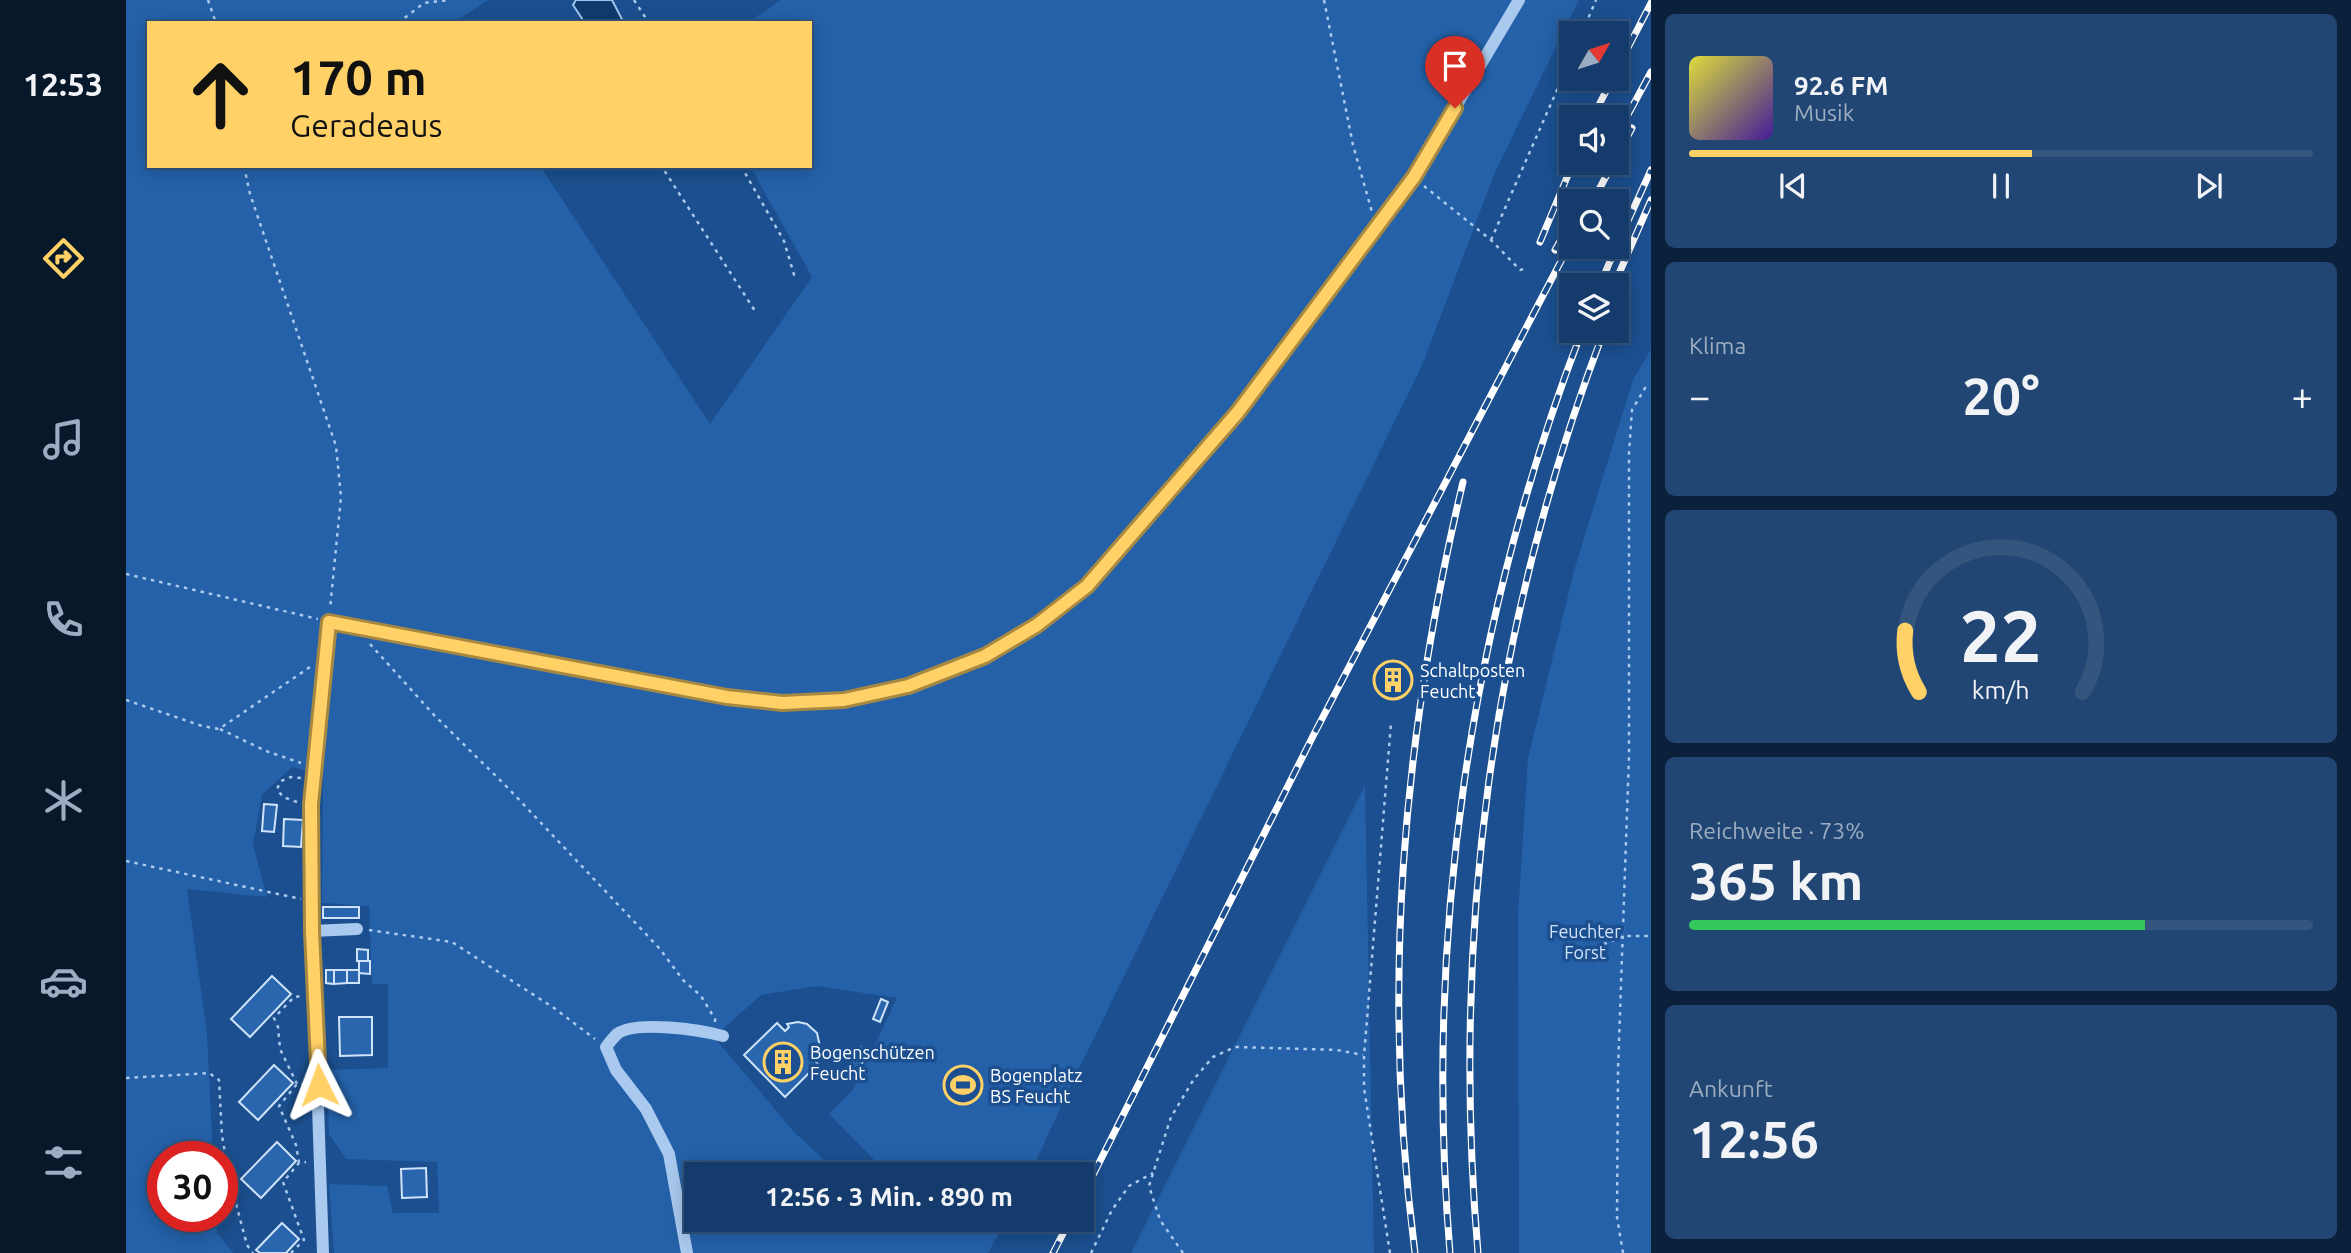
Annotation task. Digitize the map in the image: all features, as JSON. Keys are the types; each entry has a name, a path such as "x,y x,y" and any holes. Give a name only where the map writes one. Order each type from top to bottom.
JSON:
{"street":[{"path":"323,1253 311,901 311,804 329,622 727,697 782,703 844,700 908,686 985,656 1037,625 1087,586 1238,412 1414,177 1519,0"},
{"path":"312,931 357,929"},
{"path":"687,1253 669,1154 646,1109 615,1070 606,1047 619,1032 650,1027 696,1029 718,1034"}],"path":[{"path":"208,0 215,21"},
{"path":"400,21 423,1 449,0"},
{"path":"634,0 648,21"},
{"path":"1324,0 1353,145 1376,227"},
{"path":"1587,21 1596,0"},
{"path":"1491,240 1559,86"},
{"path":"126,574 329,622 341,497 335,446 250,194 244,168"},
{"path":"667,168 664,170 755,311"},
{"path":"742,168 784,241 795,278"},
{"path":"1414,177 1491,240 1520,270 1527,268"},
{"path":"1623,1253 1617,1217 1618,1070 1629,756 1629,453 1632,410 1645,388 1651,388"},
{"path":"358,627 362,635 434,715 508,788 660,949 683,980 701,996 715,1019 718,1034"},
{"path":"219,729 325,658"},
{"path":"126,700 202,726 219,729 314,773"},
{"path":"1390,1253 1364,1088 1364,1056 1391,723"},
{"path":"311,804 283,797 277,789 281,781 291,776 314,773"},
{"path":"126,861 311,901"},
{"path":"357,929 453,942 554,1008 606,1047"},
{"path":"1564,960 1624,936 1651,936"},
{"path":"297,1084 280,1049 278,1027 274,1018 294,996 315,996"},
{"path":"1183,1253 1160,1220 1149,1186 1171,1118 1194,1079 1213,1057 1236,1046 1337,1050 1364,1056"},
{"path":"126,1078 209,1073 219,1080 223,1141"},
{"path":"297,1084 319,1085"},
{"path":"297,1084 279,1106 296,1145 299,1163"},
{"path":"291,1253 304,1240 283,1182 299,1163 321,1161"},
{"path":"1091,1253 1112,1209 1129,1186 1153,1173"},
{"path":"238,1211 247,1245 253,1253"}],"green space":[{"path":"126,0 488,0 456,21 147,21 147,168 541,168 710,424 812,277 751,168 812,168 812,21 750,21 781,0 1579,0 1569,21 1559,21 1559,41 1495,172 1423,363 1036,1162 876,1162 829,1114 854,1088 897,998 817,986 761,995 714,1037 795,1133 826,1162 684,1162 684,1232 999,1232 988,1253 334,1253 329,1184 387,1186 393,1213 439,1213 437,1162 346,1159 329,1134 327,1070 388,1068 388,984 372,984 369,906 322,903 323,775 292,767 262,795 253,845 267,897 187,889 207,1033 212,1141 147,1141 147,1232 217,1232 233,1253 126,1253"},
{"name":"Feuchter Forst","path":"1651,349 1651,1253 1519,1253 1518,916 1528,758 1575,567 1633,380"},
{"path":"1365,785 1374,1253 1131,1253"}],"shaded area":[{"path":"576,0 612,0 623,21 584,21 573,5"}],"building":[{"name":"Schaltposten Feucht","path":"1388,665 1402,667 1398,695 1384,693"},
{"path":"264,804 277,805 274,832 262,831"},
{"path":"284,819 303,820 301,847 283,846"},
{"path":"323,907 359,907 359,918 323,918"},
{"path":"357,949 368,950 368,961 357,961"},
{"path":"359,961 370,961 370,974 359,973"},
{"path":"326,970 334,970 334,984 326,983"},
{"path":"334,970 347,970 347,983 334,984"},
{"path":"347,970 359,970 359,983 347,983"},
{"path":"272,976 291,994 250,1037 231,1019"},
{"path":"881,999 888,1002 880,1022 873,1019"},
{"path":"339,1017 372,1017 372,1055 340,1056"},
{"name":"Bogenschützen Feucht","path":"777,1023 785,1031 789,1027 787,1024 807,1024 817,1033 820,1057 817,1055 813,1059 818,1064 785,1097 744,1055"},
{"path":"860,1047 868,1051 856,1076 848,1072"},
{"path":"274,1065 293,1083 258,1120 239,1102"},
{"path":"277,1142 296,1161 261,1198 241,1179"},
{"path":"426,1168 427,1197 402,1198 401,1169"},
{"path":"282,1223 299,1239 286,1253 260,1253 256,1250"}],"railway":[{"path":"1629,46 1651,3"},
{"path":"1629,113 1651,72"},
{"path":"1599,105 1606,91"},
{"path":"1629,134 1632,128"},
{"path":"1629,219 1651,170"},
{"path":"1540,242 1568,175"},
{"path":"1599,189 1607,175"},
{"path":"1619,273 1651,200"},
{"path":"1555,250 1559,243"},
{"path":"1094,1173 1313,736 1562,259"},
{"path":"1605,273 1611,259"},
{"path":"1450,1253 1444,1136 1444,1018 1451,901 1464,784 1484,669 1510,554 1543,442 1578,343"},
{"path":"1478,1253 1471,1135 1470,1018 1476,901 1488,785 1507,669 1533,555 1565,442 1600,343"},
{"path":"1415,1253 1405,1155 1400,1058 1399,961 1403,865 1425,674 1463,482"},
{"path":"1053,1253 1064,1232"}],"place":[{"name":"Schaltposten Feucht","path":"1393,680"},
{"name":"Bogenschützen Feucht","path":"783,1062"},
{"name":"Bogenplatz BS Feucht","path":"963,1085"}],"route":[{"path":"319,1085 311,901 311,804 329,622 727,697 782,703 844,700 908,686 985,656 1037,625 1087,586 1238,412 1414,177 1455,108"}]}
